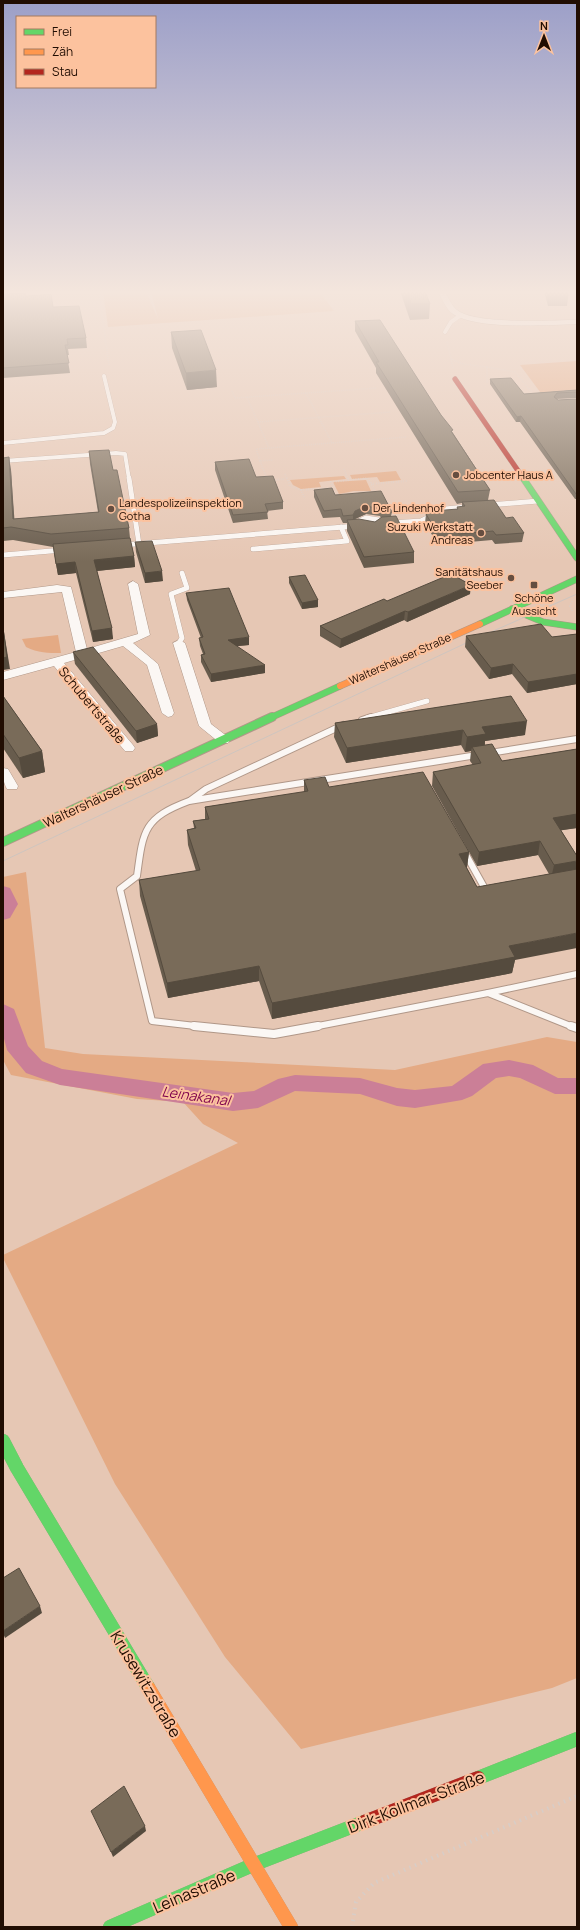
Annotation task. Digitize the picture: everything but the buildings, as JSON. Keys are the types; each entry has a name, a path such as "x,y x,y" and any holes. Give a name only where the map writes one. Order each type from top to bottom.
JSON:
{"main road":[{"path":"456,381 577,558"},
{"name":"Waltershäuser Straße","path":"4,840 411,653 577,579"},
{"path":"512,609 540,622 560,626 577,627"},
{"name":"Krusewitzstraße","path":"3,1441 16,1468 255,1864 291,1927"},
{"name":"Dirk-Kollmar-Straße","path":"255,1864 577,1739"},
{"name":"Leinastraße","path":"110,1927 255,1864"}],"street":[{"name":"Schubertstraße","path":"3,676 125,642 144,635 133,584"},
{"name":"Schubertstraße","path":"3,594 57,588 67,589 82,654"},
{"path":"125,642 152,664 168,713"},
{"path":"179,643 205,726 224,740"},
{"name":"Schubertstraße","path":"56,661 129,748"},
{"path":"3,772 12,786"}],"lane":[{"path":"3,443 88,436 104,433 113,428 115,422 105,381"},
{"path":"3,462 116,452 125,454 139,544"},
{"path":"484,505 538,501"},
{"path":"374,528 380,524 421,521 445,509 468,507"},
{"path":"359,526 357,522 366,518 378,520 380,524"},
{"path":"117,546 341,527 359,526 368,529"},
{"path":"253,550 347,541 341,527"},
{"path":"3,555 71,550"},
{"path":"179,643 182,638 171,594 187,588 182,573"},
{"path":"354,722 426,701"},
{"path":"189,801 206,789 346,724"},
{"path":"577,739 189,801 166,810 150,822 142,843 137,876 120,889 152,1021 274,1034 488,993 577,974"},
{"path":"415,766 419,772"},
{"path":"461,847 488,894 496,893"},
{"path":"488,993 577,1028"}],"path":[{"path":"522,381 535,397 540,399"},
{"path":"232,391 235,398 377,388"},
{"path":"306,393 332,443"},
{"path":"248,397 269,448"},
{"path":"258,422 391,412"},
{"path":"286,479 268,480 256,449 406,437"},
{"path":"260,460 273,460"},
{"path":"344,469 349,480"},
{"path":"285,474 290,486 301,490 332,488"},
{"path":"335,494 331,482 368,478 375,491"},
{"path":"371,484 408,481"},
{"path":"301,490 305,499"},
{"path":"575,614 570,607 570,603 577,598"},
{"path":"352,1927 356,1902 374,1883 577,1796"}],"shaded area":[{"path":"532,381 577,381 577,394 543,396"},
{"path":"396,471 401,480 380,482 377,477 352,479 350,475"},
{"path":"344,476 346,479 319,482 321,487 301,489 293,485 290,480"},
{"path":"366,480 371,491 354,491 339,494 333,482"},
{"path":"58,635 61,653 43,652 30,649 26,647 22,639"},
{"path":"26,872 45,1048 83,1054 395,1070 547,1037 577,1042 577,1678 552,1688 301,1749 225,1657 115,1484 3,1258 3,1255 238,1143 203,1124 183,1102 137,1099 11,1075 3,1060 3,877"}],"waterway":[{"name":"Leinakanal","path":"3,892 8,904 3,913"},
{"name":"Leinakanal","path":"3,1012 7,1014 18,1050 34,1067 60,1077 233,1102 258,1099 286,1085 295,1083 360,1086 397,1097 415,1099 454,1094 464,1090 491,1070 509,1068 525,1071 555,1086 577,1086"}],"tram line":[{"path":"3,861 464,644 577,594"}],"traffic: fast":[{"path":"523,478 577,558"},
{"path":"480,624 577,579"},
{"path":"512,609 543,622 577,627"},
{"path":"3,842 340,686"},
{"path":"3,1441 17,1468 148,1687"},
{"path":"478,1778 577,1739"},
{"path":"110,1927 255,1864 364,1822"}],"traffic: slow":[{"path":"340,686 480,624"},
{"path":"148,1687 291,1927"}],"traffic: jam":[{"path":"456,381 523,478"},
{"path":"364,1822 478,1778"}],"place":[{"name":"Jobcenter Haus A","path":"456,475"},
{"name":"Der Lindenhof","path":"365,508"},
{"name":"Landespolizeiinspektion Gotha","path":"111,509"},
{"name":"Suzuki Werkstatt Andreas","path":"481,533"},
{"name":"Sanitätshaus Seeber","path":"511,578"},
{"name":"Schöne Aussicht","path":"534,585"}]}
